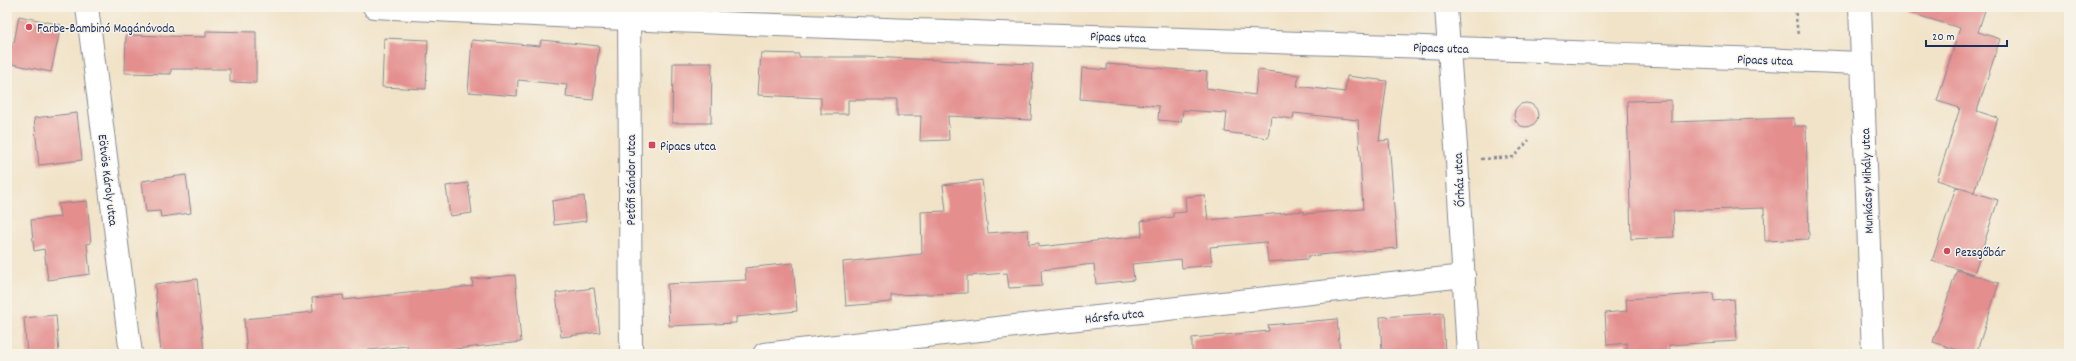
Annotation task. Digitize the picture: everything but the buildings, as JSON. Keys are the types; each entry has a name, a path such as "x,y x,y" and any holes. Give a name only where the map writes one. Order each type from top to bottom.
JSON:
{"street":[{"name":"Eötvös Károly utca","path":"86,7 131,354"},
{"name":"Pipacs utca","path":"374,7 630,14 1862,63"},
{"name":"Őrház utca","path":"1446,7 1458,161 1468,354"},
{"name":"Munkácsy Mihály utca","path":"1860,7 1873,354"},
{"name":"Petőfi Sándor utca","path":"630,14 631,354"},
{"name":"Hársfa utca","path":"764,354 1464,276"}],"path":[{"path":"1458,161 1514,157 1529,140"}],"place":[{"name":"Farbe-Bambinó Magánóvoda","path":"29,27"},
{"name":"Pipacs utca","path":"652,145"},
{"name":"Pezsgőbár","path":"1947,251"}]}
